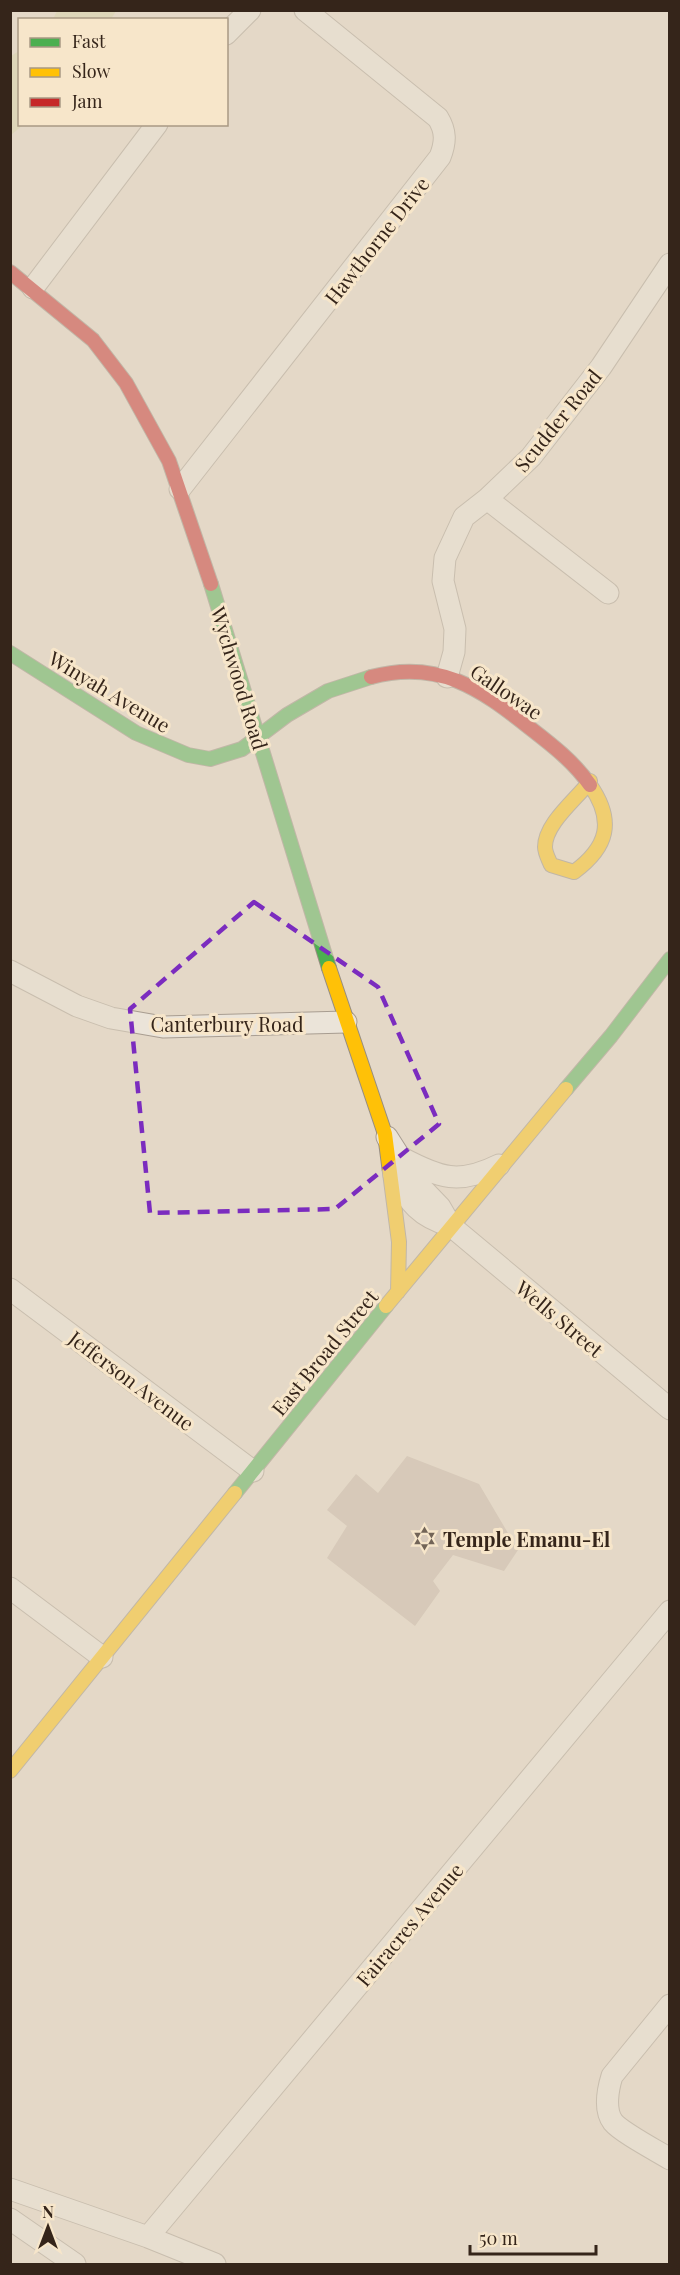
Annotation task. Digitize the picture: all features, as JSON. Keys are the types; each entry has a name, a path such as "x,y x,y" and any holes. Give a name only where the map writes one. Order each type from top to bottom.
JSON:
{"street":[{"path":"228,32 250,10"},
{"name":"Hawthorne Drive","path":"180,489 441,157 444,147 444,127 438,118 305,10"},
{"path":"33,288 155,126"},
{"name":"Scudder Road","path":"447,677 454,652 455,629 443,581 445,558 464,517 487,499 531,457 601,367 669,264"},
{"name":"Wychwood Road","path":"10,272 33,288 93,340 126,383 152,426 180,489 346,1022 394,1160 414,1206 430,1220 451,1226"},
{"path":"487,499 608,593"},
{"name":"Winyah Avenue","path":"10,653 148,741 176,751 210,759 230,756 259,738"},
{"name":"Gallowae","path":"259,738 289,714 335,688 376,675 399,673 447,677 467,684 507,710 590,781 606,825 603,844 593,859 574,872 551,865 545,848 552,829 579,798 590,781"},
{"name":"East Broad Street","path":"10,1771 502,1163 611,1036 669,959"},
{"name":"Canterbury Road","path":"10,971 77,1006 111,1018 163,1027 346,1022"},
{"name":"Wychwood Road","path":"394,1160 447,1177 477,1175 502,1163"},
{"name":"Wychwood Road","path":"394,1160 399,1242 398,1292"},
{"name":"Wells Street","path":"451,1226 669,1409"},
{"name":"Jefferson Avenue","path":"10,1289 253,1471"},
{"path":"10,1588 102,1657"},
{"name":"Fairacres Avenue","path":"148,2237 669,1611"},
{"path":"669,2005 612,2076 608,2089 608,2108 614,2122 669,2159"},
{"path":"10,2189 148,2237 215,2265"},
{"path":"10,2218 75,2265"}],"highlighted area":[{"path":"254,902 378,987 439,1124 335,1209 150,1213 130,1009"}],"shaded area":[{"path":"57,10 116,11 112,18 53,18"},
{"path":"18,52 18,126 22,126 11,135 11,56"}],"building":[{"name":"Temple Emanu-El","path":"407,1456 479,1484 518,1550 504,1571 453,1555 433,1581 440,1591 415,1626 327,1558 347,1526 327,1510 356,1474 378,1493"}],"traffic: fast":[{"path":"211,584 329,968"},
{"path":"10,653 136,733 188,755 210,759 242,749 287,715 328,691 371,677"},
{"path":"566,1089 611,1036 670,959"},
{"path":"235,1493 386,1306"}],"traffic: slow":[{"path":"590,781 550,829 545,847 551,865 574,872 585,863 601,843 605,822 603,810 590,785"},
{"path":"329,968 385,1134 399,1242 398,1292"},
{"path":"386,1306 566,1089"},
{"path":"10,1771 235,1493"}],"traffic: jam":[{"path":"10,272 93,340 126,383 169,461 211,584"},
{"path":"371,677 395,672 417,672 457,681 512,714 570,761 590,785"}],"place":[{"name":"Temple Emanu-El","path":"425,1538"}]}
